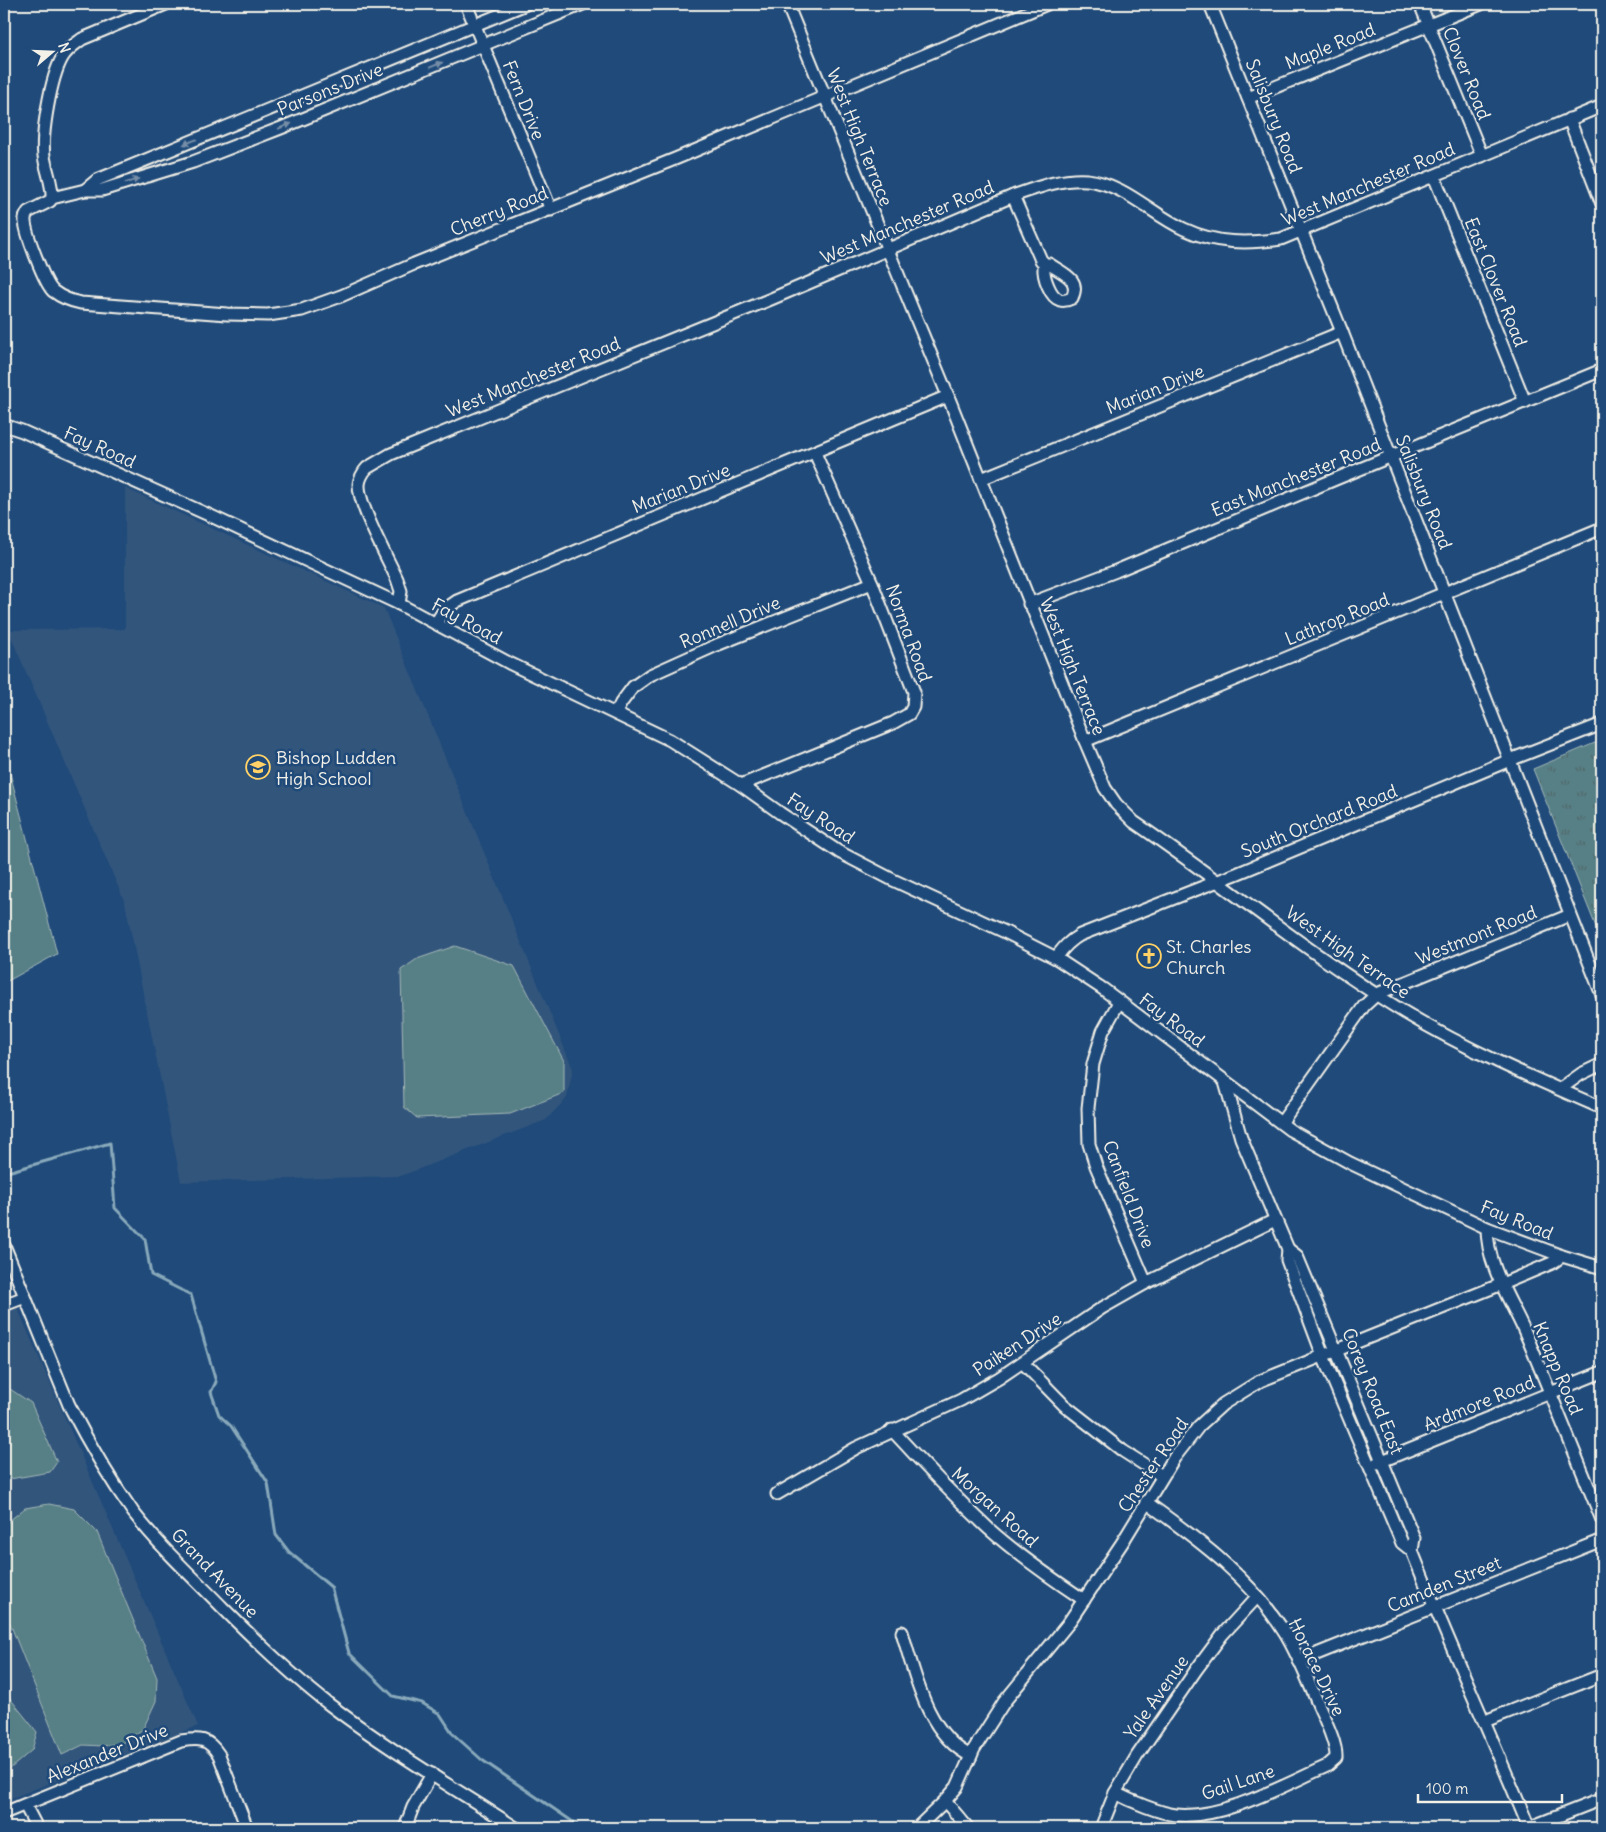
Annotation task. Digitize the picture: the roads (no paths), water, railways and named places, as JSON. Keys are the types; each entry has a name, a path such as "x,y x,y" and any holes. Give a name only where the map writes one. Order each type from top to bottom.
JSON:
{"street":[{"path":"52,198 44,155 45,128 51,91 62,58 70,48 82,39 166,4"},
{"name":"Fern Drive","path":"466,4 551,210"},
{"name":"Parsons Drive","path":"85,190 97,180 526,4"},
{"name":"Parsons Drive","path":"52,198 85,190 102,190 193,162 583,4"},
{"name":"West High Terrace","path":"787,4 948,396 1085,742 1105,788 1116,804 1134,822 1377,994 1446,1036 1602,1108"},
{"name":"Cherry Road","path":"52,198 50,201 28,212 25,219 26,228 45,280 52,290 67,301 251,314 286,313 302,310 341,296 414,264 551,210 1048,4"},
{"name":"Salisbury Road","path":"1210,4 1342,332 1602,995"},
{"name":"Clover Road","path":"1420,4 1482,156"},
{"name":"Maple Road","path":"1248,98 1481,4"},
{"name":"West Manchester Road","path":"399,604 401,591 397,579 364,508 359,485 367,468 391,454 771,299 1013,196 1042,186 1070,180 1088,180 1109,185 1131,195 1183,229 1206,238 1223,242 1254,243 1281,239 1302,232 1602,106"},
{"path":"1569,119 1602,204"},
{"path":"219,130 228,149"},
{"name":"East Clover Road","path":"1434,176 1524,402"},
{"path":"1013,196 1046,265"},
{"name":"Marian Drive","path":"981,479 1342,332"},
{"name":"East Manchester Road","path":"1029,604 1116,571 1602,370"},
{"name":"Marian Drive","path":"436,624 444,610 457,601 560,556 948,396"},
{"name":"Fay Road","path":"4,424 211,516 399,604 509,663 670,740 741,785 839,852 1056,958 1103,989 1281,1123 1350,1163 1487,1228 1562,1256 1602,1268"},
{"name":"Norma Road","path":"741,785 886,727 909,714 913,707 914,692 872,583 815,452"},
{"name":"Lathrop Road","path":"1085,742 1602,528"},
{"name":"Ronnell Drive","path":"616,713 633,687 650,675 719,644 872,583"},
{"name":"South Orchard Road","path":"1056,958 1063,948 1080,936 1602,724"},
{"name":"Westmont Road","path":"1281,1123 1364,1006 1377,994 1570,915"},
{"name":"Canfield Drive","path":"1119,1002 1104,1031 1093,1064 1088,1108 1089,1144 1099,1175 1146,1284"},
{"path":"1560,1089 1582,1074 1602,1064"},
{"name":"Corey Road East","path":"1225,1082 1241,1138 1288,1249 1287,1260 1323,1356 1402,1543 1412,1551 1434,1607 1485,1721 1529,1828"},
{"name":"Paiken Drive","path":"777,1494 841,1456 892,1430 961,1400 1023,1363 1102,1308 1275,1220"},
{"name":"Knapp Road","path":"1487,1228 1490,1257 1527,1337 1602,1520"},
{"name":"Grand Avenue","path":"4,1245 69,1405 81,1429 106,1471 134,1512 168,1553 256,1641 308,1687 387,1746 516,1828"},
{"name":"Corey Road East","path":"1288,1249 1298,1256 1337,1350 1414,1538 1412,1551"},
{"name":"Chester Road","path":"919,1826 945,1802 957,1787 971,1756 1004,1702 1067,1625 1122,1543 1174,1458 1200,1426 1223,1404 1260,1380 1502,1284 1552,1263 1562,1256"},
{"path":"4,1305 25,1297"},
{"path":"1023,1363 1064,1405 1123,1451 1162,1476"},
{"name":"Ardmore Road","path":"1369,1466 1602,1372"},
{"name":"Morgan Road","path":"892,1430 925,1467 990,1530 1053,1579 1084,1600"},
{"name":"Horace Drive","path":"1146,1502 1213,1552 1257,1597 1286,1636 1299,1661 1328,1728 1336,1754"},
{"name":"Camden Street","path":"1299,1661 1602,1540"},
{"name":"Yale Avenue","path":"1101,1828 1115,1793 1137,1756 1222,1635 1257,1597"},
{"path":"902,1632 922,1696 933,1717 945,1735 961,1752 971,1756"},
{"path":"1485,1721 1602,1675"},
{"name":"Alexander Drive","path":"4,1813 181,1741 196,1738 204,1740 213,1746 247,1828"},
{"name":"Gail Lane","path":"1115,1793 1131,1801 1174,1815 1189,1816 1212,1812 1257,1797 1327,1766 1336,1758 1336,1754"},
{"path":"404,1828 413,1807 432,1774"},
{"path":"1529,1828 1602,1799"},
{"path":"945,1802 968,1828"},
{"path":"25,1805 37,1828"}],"waterway":[{"path":"4,1173 110,1143 115,1208 145,1239 151,1275 191,1295 216,1382 211,1392 219,1415 231,1426 268,1483 276,1535 289,1552 331,1587 349,1653 393,1696 422,1703 440,1714 453,1734 482,1760 582,1828"}],"place":[{"name":"Bishop Ludden High School","path":"258,767"},
{"name":"St. Charles Church","path":"1149,956"}]}
